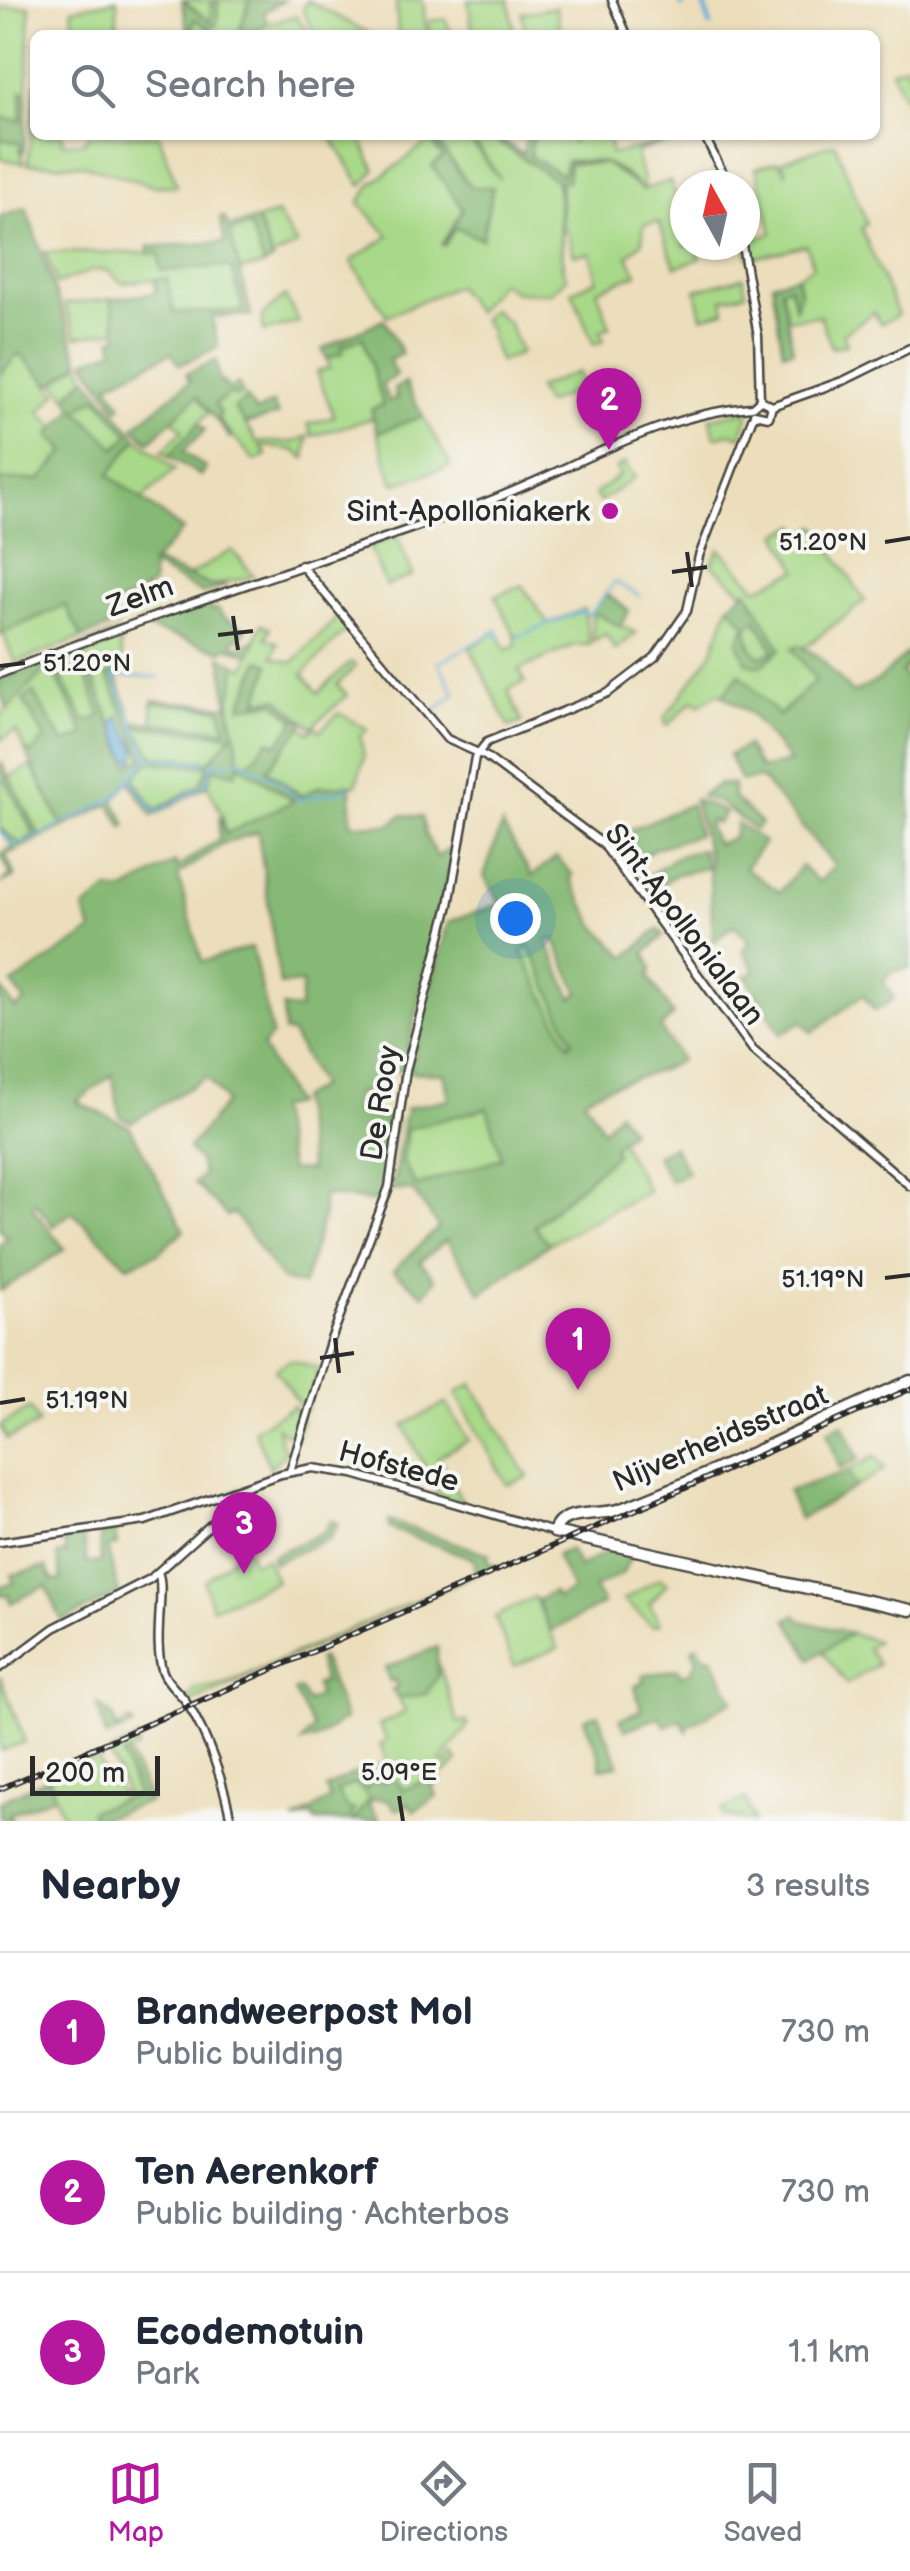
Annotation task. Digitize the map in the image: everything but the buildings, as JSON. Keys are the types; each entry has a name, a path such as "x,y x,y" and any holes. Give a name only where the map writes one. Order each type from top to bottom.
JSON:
{"main road":[{"name":"Nijverheidsstraat","path":"554,1532 565,1516 616,1511 910,1381"},
{"path":"554,1532 910,1610"}],"street":[{"path":"612,0 625,30"},
{"path":"706,140 722,170"},
{"path":"477,752 486,742 608,693 647,665 687,612 706,537 760,400 758,336 745,260"},
{"path":"760,400 772,406 830,386 910,348"},
{"name":"Zelm","path":"0,674 299,565 492,500 608,445 729,409 753,410 769,418 772,406"},
{"name":"Sint-Apollonialaan","path":"299,565 446,738 477,752 602,844 748,1044 804,1098 910,1186"},
{"name":"De Rooy","path":"290,1471 334,1332 389,1187 406,1070 448,905 477,752"},
{"path":"295,1452 300,1470"},
{"name":"Hofstede","path":"0,1542 145,1521 300,1470 353,1474 554,1532"},
{"path":"0,1668 54,1628 135,1589 158,1573 230,1506 228,1493"},
{"path":"158,1573 163,1581 156,1632 163,1672 189,1708 218,1774 231,1821"}],"green space":[{"path":"117,0 117,30 74,30 72,9"},
{"path":"182,0 210,22 212,0 218,0 217,23 210,29 195,19 188,30"},
{"path":"186,0 212,0 211,23 188,9"},
{"path":"218,0 250,0 240,30 193,30 195,18 211,29 217,23"},
{"path":"250,0 284,0 264,12 267,23 258,30 240,30"},
{"path":"307,0 363,30 313,30 303,10"},
{"path":"396,0 423,0 426,29 430,29 429,21 445,19 450,30 398,30"},
{"path":"468,0 509,0 514,30 472,30"},
{"path":"30,6 27,92 22,92 21,122 0,117 0,8"},
{"path":"556,7 561,30 525,30 522,13"},
{"path":"296,16 306,30 258,30 267,23"},
{"path":"905,65 910,79 910,111 891,70"},
{"path":"22,91 27,92 24,151 20,151 20,143 0,139 0,117 21,121"},
{"path":"0,139 20,143 24,163 0,159"},
{"path":"30,140 161,140 177,186 153,186 84,165 28,164"},
{"path":"333,140 361,140 375,170 361,186"},
{"path":"435,140 469,140 500,179 473,140 498,140 557,181 563,271 567,278 550,293 515,292 500,282 476,312 456,286 387,316 351,261 389,236 359,203 372,184 430,141 443,157 433,167 464,209 444,247 455,227 482,238 471,188"},
{"path":"436,140 471,187 493,187 482,239 456,228 441,246 463,209 432,166 443,157 430,141"},
{"path":"502,140 523,154 526,140 532,140 530,156 563,176 566,161 603,163 569,164 567,181 560,182 563,272 557,181 499,142"},
{"path":"532,140 570,140 572,144 572,140 610,140 611,155 660,143 659,140 679,140 636,152 645,189 670,181 670,253 659,222 644,224 642,242 628,256 637,274 597,290 610,327 600,331 604,341 594,345 572,291 597,280 590,253 574,255 567,231 562,230 560,182 567,180 569,164 602,163 566,161 564,177 530,156"},
{"path":"835,143 867,224 861,228 898,315 880,324 874,312 843,334 847,344 832,348 820,316 787,319 781,288 790,286 794,305 800,292 797,276 813,266 806,245 760,256 760,238 772,233 760,170 756,168 778,162 787,174 782,161"},
{"path":"605,164 616,168 644,190"},
{"path":"26,208 80,363 51,385 19,353 0,375 0,217"},
{"path":"277,214 297,245 272,258 257,220"},
{"path":"224,217 229,227 257,220 273,260 264,265 250,226 230,232 251,315 212,317 218,347 180,365 171,353 108,384 122,406 118,409 85,361 114,350 112,338 118,337 111,299 156,293 155,280 167,278 174,313 243,311 233,271 226,266 161,271 159,253 149,254 148,247 225,242 220,218"},
{"path":"250,225 264,265 239,271 229,231"},
{"path":"45,252 159,253 161,270 226,266 233,271 243,311 174,313 166,278 122,283 107,270 93,270 57,284"},
{"path":"673,260 697,260 675,267"},
{"path":"797,276 800,292 795,308 790,286 781,288 793,350 783,352 772,283"},
{"path":"743,277 746,293 723,299 725,311 702,317 696,290"},
{"path":"285,296 299,322 264,332 262,316"},
{"path":"111,299 118,330 76,337 64,304"},
{"path":"492,309 509,324 521,353 500,362 489,336 491,332 482,319"},
{"path":"384,319 402,354 389,360 396,375 382,385 389,401 397,398 394,389 405,383 423,416 377,433 371,409 383,405 363,338 342,346 344,352 327,359 322,349"},
{"path":"363,337 383,405 372,409 374,418 312,436 308,424 334,417 317,372 330,368 327,359 343,352 341,347"},
{"path":"19,352 57,393 40,412 56,427 50,435 66,451 40,480 0,480 0,375"},
{"path":"216,360 220,383 224,382 228,389 238,383 242,393 234,397 232,393 215,404 221,415 217,419 232,435 230,438 197,396 149,442 134,427 190,381 186,374"},
{"path":"80,363 87,377 67,397 55,382"},
{"path":"578,372 583,388 545,404 537,388"},
{"path":"87,377 137,438 109,475 183,530 153,562 211,586 227,585 203,594 151,565 153,585 111,608 118,624 82,638 65,605 0,634 0,480 40,480 66,451 49,435 74,408 67,397","holes":["97,397 129,435 116,449 77,410"]},
{"path":"232,392 234,396 242,393 246,400 235,408 257,442 294,442 308,436 305,458 293,450 261,446 267,455 255,461 217,418 215,404"},
{"path":"197,395 209,412 169,456 162,452 183,430 172,419"},
{"path":"97,397 130,435 115,449 77,409"},
{"path":"247,399 256,412 273,403 278,415 245,424 234,408"},
{"path":"746,411 749,414 741,437 730,433 715,437 710,418"},
{"path":"423,416 451,466 394,484 377,433"},
{"path":"199,423 205,430 183,452 206,468 201,476 169,456"},
{"path":"137,438 175,469 141,500 109,475"},
{"path":"624,463 635,477 600,502 595,494 620,475 616,469"},
{"path":"797,525 802,534 817,526 865,601 805,647 793,648 816,680 778,716 740,674 723,695 718,693 699,705 693,700 667,726 664,719 712,653 729,605 746,625 756,620 774,650 760,657 752,651 746,626 738,642 747,663 761,666 780,650 747,590 743,592 711,564 720,549 757,588 798,570 778,534"},
{"path":"397,536 413,575 386,586 369,546"},
{"path":"232,550 254,576 211,586 188,576"},
{"path":"522,585 548,624 584,609 590,645 574,645 519,670 525,682 508,690 522,722 509,727 470,647 497,631 506,650 516,646 515,635 495,596"},
{"path":"747,590 781,649 760,666 747,663 738,642 746,625 729,605","holes":["756,620 774,650 760,657 749,645 747,626"]},
{"path":"607,594 629,611 620,626 592,612"},
{"path":"208,601 212,610 218,609 223,617 246,629 241,639 235,638 232,644 240,647 256,640 250,654 226,647 222,651 136,625"},
{"path":"66,605 82,638 15,663 3,633"},
{"path":"592,612 636,633 615,650 606,634 593,641"},
{"path":"339,616 349,627 303,674 318,693 351,662 356,666 337,685 347,695 312,727 278,699 258,702 259,661 241,706 275,702 296,720 277,745 269,740 249,764 238,758 230,707 235,664 244,669 261,624 270,628 266,638 278,643 273,657 292,663"},
{"path":"118,632 124,670 115,673 144,759 135,767 129,767 82,651"},
{"path":"110,635 82,651 129,766 144,759 107,675 115,673 133,721 226,730 221,709 152,700 228,706 221,656 235,664 231,713 238,758 249,764 269,740 277,745 296,721 275,702 241,707 260,660 270,664 258,701 278,698 304,723 267,770 301,797 318,787 351,785 351,824 390,825 402,815 422,817 425,834 437,857 456,844 403,1071 375,1070 372,1094 356,1093 354,1112 396,1120 381,1202 323,1195 323,1217 303,1285 282,1280 234,1213 227,1216 194,1183 203,1176 199,1161 188,1149 226,1102 207,1077 132,1122 120,1116 112,1075 77,1102 130,1127 184,1230 158,1253 128,1266 72,1212 53,1226 35,1202 32,1208 65,1249 0,1291 0,1244 8,1237 0,1230 0,987 15,1009 25,1001 12,984 92,931 84,909 109,890 123,892 175,862 177,868 219,839 220,816 226,834 294,800 239,764 235,774 214,768 207,786 153,816 129,781 114,801 127,825 123,827 110,804 63,827 25,750 32,753 45,739 23,700 33,692 64,743 85,735 55,674 58,671 85,722 101,716 79,655 48,667 8,709 0,694 0,679","holes":["135,726 230,735 232,735 210,761 153,756","148,762 209,767 200,785 156,810 134,779","258,832 280,985 303,983 299,1010 283,1007 284,1032 292,1034 320,1086 299,1099 310,1170 290,1171 277,1108 294,1104 262,1047 272,1035 252,947 202,962 178,875 224,843"]},
{"path":"799,645 818,656 853,693 879,680 910,650 910,663 902,673 910,683 910,968 892,972 883,980 894,998 875,1011 863,995 812,1032 802,1021 781,1034 746,976 755,971 743,950 750,942 734,925 713,942 709,859 694,799 725,812 717,824 711,820 708,825 716,844 733,838 737,823 764,842 745,868 780,892 801,866 819,882 835,866 761,778 741,781 729,755 747,746 760,769 790,762 751,714 723,695 740,674 779,716 816,680 792,648"},
{"path":"78,655 102,716 86,723 59,672 55,675 86,735 64,743 24,700 45,739 32,753 25,750 16,731 0,740 0,716 48,667"},
{"path":"152,703 222,709 227,730 159,725 153,722"},
{"path":"339,713 368,729 360,736 364,757 356,785 318,787 302,796 267,770 301,726 309,732 316,727 320,731"},
{"path":"134,726 232,735 211,761 153,756"},
{"path":"1,762 41,838 6,855 15,877 0,884 11,875 0,854 13,847 0,829 21,844 34,834 0,771"},
{"path":"148,762 209,766 200,785 155,810 134,779"},
{"path":"239,764 294,801 226,834 223,817 207,784 214,768"},
{"path":"31,766 63,827 41,838 9,777"},
{"path":"5,778 35,835 21,844 0,829 0,781"},
{"path":"719,784 733,785 733,797 761,824 755,830 720,803 701,796"},
{"path":"691,804 698,835 656,848 626,866 615,850 615,836"},
{"path":"502,825 532,876 556,857 573,875 570,878 595,925 626,957 659,929 664,935 645,953 652,967 649,977 673,1015 660,1028 681,1060 584,1099 603,1130 618,1112 631,1130 613,1146 616,1154 534,1226 549,1244 481,1293 446,1240 420,1262 435,1279 424,1295 393,1271 439,1227 412,1190 392,1190 406,1108 449,1099 444,1074 410,1072 448,922 501,904 484,876","holes":["554,939 579,993 572,998 548,944 548,940","529,946 573,1041 569,1045 522,952","487,1108 502,1158 416,1186 403,1162 407,1129"]},
{"path":"702,849 707,868 677,874 646,895 638,883 676,857"},
{"path":"530,945 573,1042 569,1045 521,952"},
{"path":"487,1108 502,1158 416,1187 403,1162 407,1128"},
{"path":"620,1140 648,1191 549,1244 534,1227 616,1154 613,1146"},
{"path":"673,1146 688,1172 670,1181 656,1155"},
{"path":"291,1360 319,1368 305,1412 275,1369"},
{"path":"472,1384 528,1477 507,1485 456,1393"},
{"path":"446,1403 469,1440 438,1457 463,1502 439,1496 404,1425"},
{"path":"293,1406 302,1420 295,1439 277,1428 282,1446 288,1450 270,1468 254,1430"},
{"path":"30,1408 39,1424 7,1439 0,1426"},
{"path":"843,1424 859,1459 840,1469 827,1431"},
{"path":"875,1456 885,1469 856,1487 848,1471"},
{"path":"848,1471 856,1487 799,1519 788,1491"},
{"path":"331,1521 338,1523 330,1538 273,1563 271,1556 324,1532"},
{"path":"389,1521 489,1554 487,1562 497,1566 475,1574 475,1559 389,1528"},
{"path":"115,1531 117,1545 107,1548 119,1593 62,1621 46,1586 11,1603 8,1595 1,1595 0,1587 14,1583 12,1575 46,1567 53,1581 61,1580 57,1555 66,1553 63,1538 83,1535 87,1563 101,1562 100,1533"},
{"path":"246,1546 253,1563 266,1558 276,1581 212,1608 204,1582"},
{"path":"570,1549 579,1567 612,1549 632,1554 622,1574 594,1588 603,1604 551,1631 537,1600 553,1592 557,1598 572,1590 556,1555"},
{"path":"475,1574 190,1703 188,1699 196,1689 226,1684"},
{"path":"660,1578 667,1583 650,1604 660,1624 653,1626 623,1600"},
{"path":"534,1597 558,1648 514,1666 495,1617"},
{"path":"796,1615 801,1621 851,1633 811,1659 787,1619"},
{"path":"851,1633 876,1641 867,1648 878,1664 847,1684 823,1652"},
{"path":"697,1645 706,1658 712,1657 733,1700 688,1726 687,1731 680,1719 665,1726 660,1717 625,1730 620,1719 641,1710 635,1686 644,1682 642,1676 678,1669 681,1676 691,1671 697,1660 692,1649"},
{"path":"437,1647 438,1676 426,1694 398,1699 392,1690 397,1688 395,1680 390,1682 385,1668"},
{"path":"436,1656 458,1723 466,1721 468,1726 441,1761 447,1764 453,1754 458,1761 448,1771 403,1791 384,1782 367,1790 357,1776 387,1761 380,1745 387,1740 379,1725 406,1712 398,1699 426,1694"},
{"path":"322,1658 345,1719 314,1740 302,1742 313,1729 294,1691 300,1689 307,1702 319,1696 315,1685 323,1682 318,1660"},
{"path":"0,1676 25,1742 0,1751"},
{"path":"97,1704 114,1718 115,1729 131,1721 134,1726 106,1737"},
{"path":"598,1714 619,1765 600,1768 600,1757 584,1719"},
{"path":"138,1739 138,1748 122,1756 137,1795 90,1811 93,1821 64,1821 49,1778 97,1757 109,1785 115,1783 120,1794 126,1793 109,1753"},
{"path":"128,1753 150,1801 93,1821 90,1811 137,1795 122,1756"},
{"path":"356,1773 367,1789 372,1782 384,1782 391,1774 403,1790 437,1775 440,1782 432,1786 437,1796 414,1811 409,1804 396,1810 388,1800 370,1799 355,1783 337,1791 346,1807 354,1810 350,1814 354,1820 367,1801 380,1821 316,1821 312,1815 294,1821 330,1799 326,1788"},
{"path":"49,1778 55,1796 9,1814 12,1821 0,1817 0,1801"},
{"path":"355,1783 372,1800 354,1821 350,1814 354,1810 346,1808 337,1791"},
{"path":"745,1798 754,1821 726,1817 722,1811"}],"water":[{"path":"119,716 137,750 134,761 127,759 113,724"}],"waterway":[{"path":"681,0 682,6"},
{"path":"703,0 710,25"},
{"path":"590,615 615,582 640,596"},
{"path":"517,637 582,611 588,615"},
{"path":"432,713 455,694 439,663 496,631 502,640"},
{"path":"148,757 113,676 159,677"},
{"path":"132,777 148,757 205,762"},
{"path":"235,762 239,759 282,783 298,800 350,788"},
{"path":"0,832 16,847 113,799 131,779 156,813 206,784 212,763 230,764"}],"railway":[{"path":"0,1789 910,1389"}],"place":[{"name":"Ten Aerenkorf","path":"609,450"},
{"name":"Sint-Apolloniakerk","path":"610,511"},
{"name":"Brandweerpost Mol","path":"578,1390"},
{"name":"Ecodemotuin","path":"244,1574"}]}
